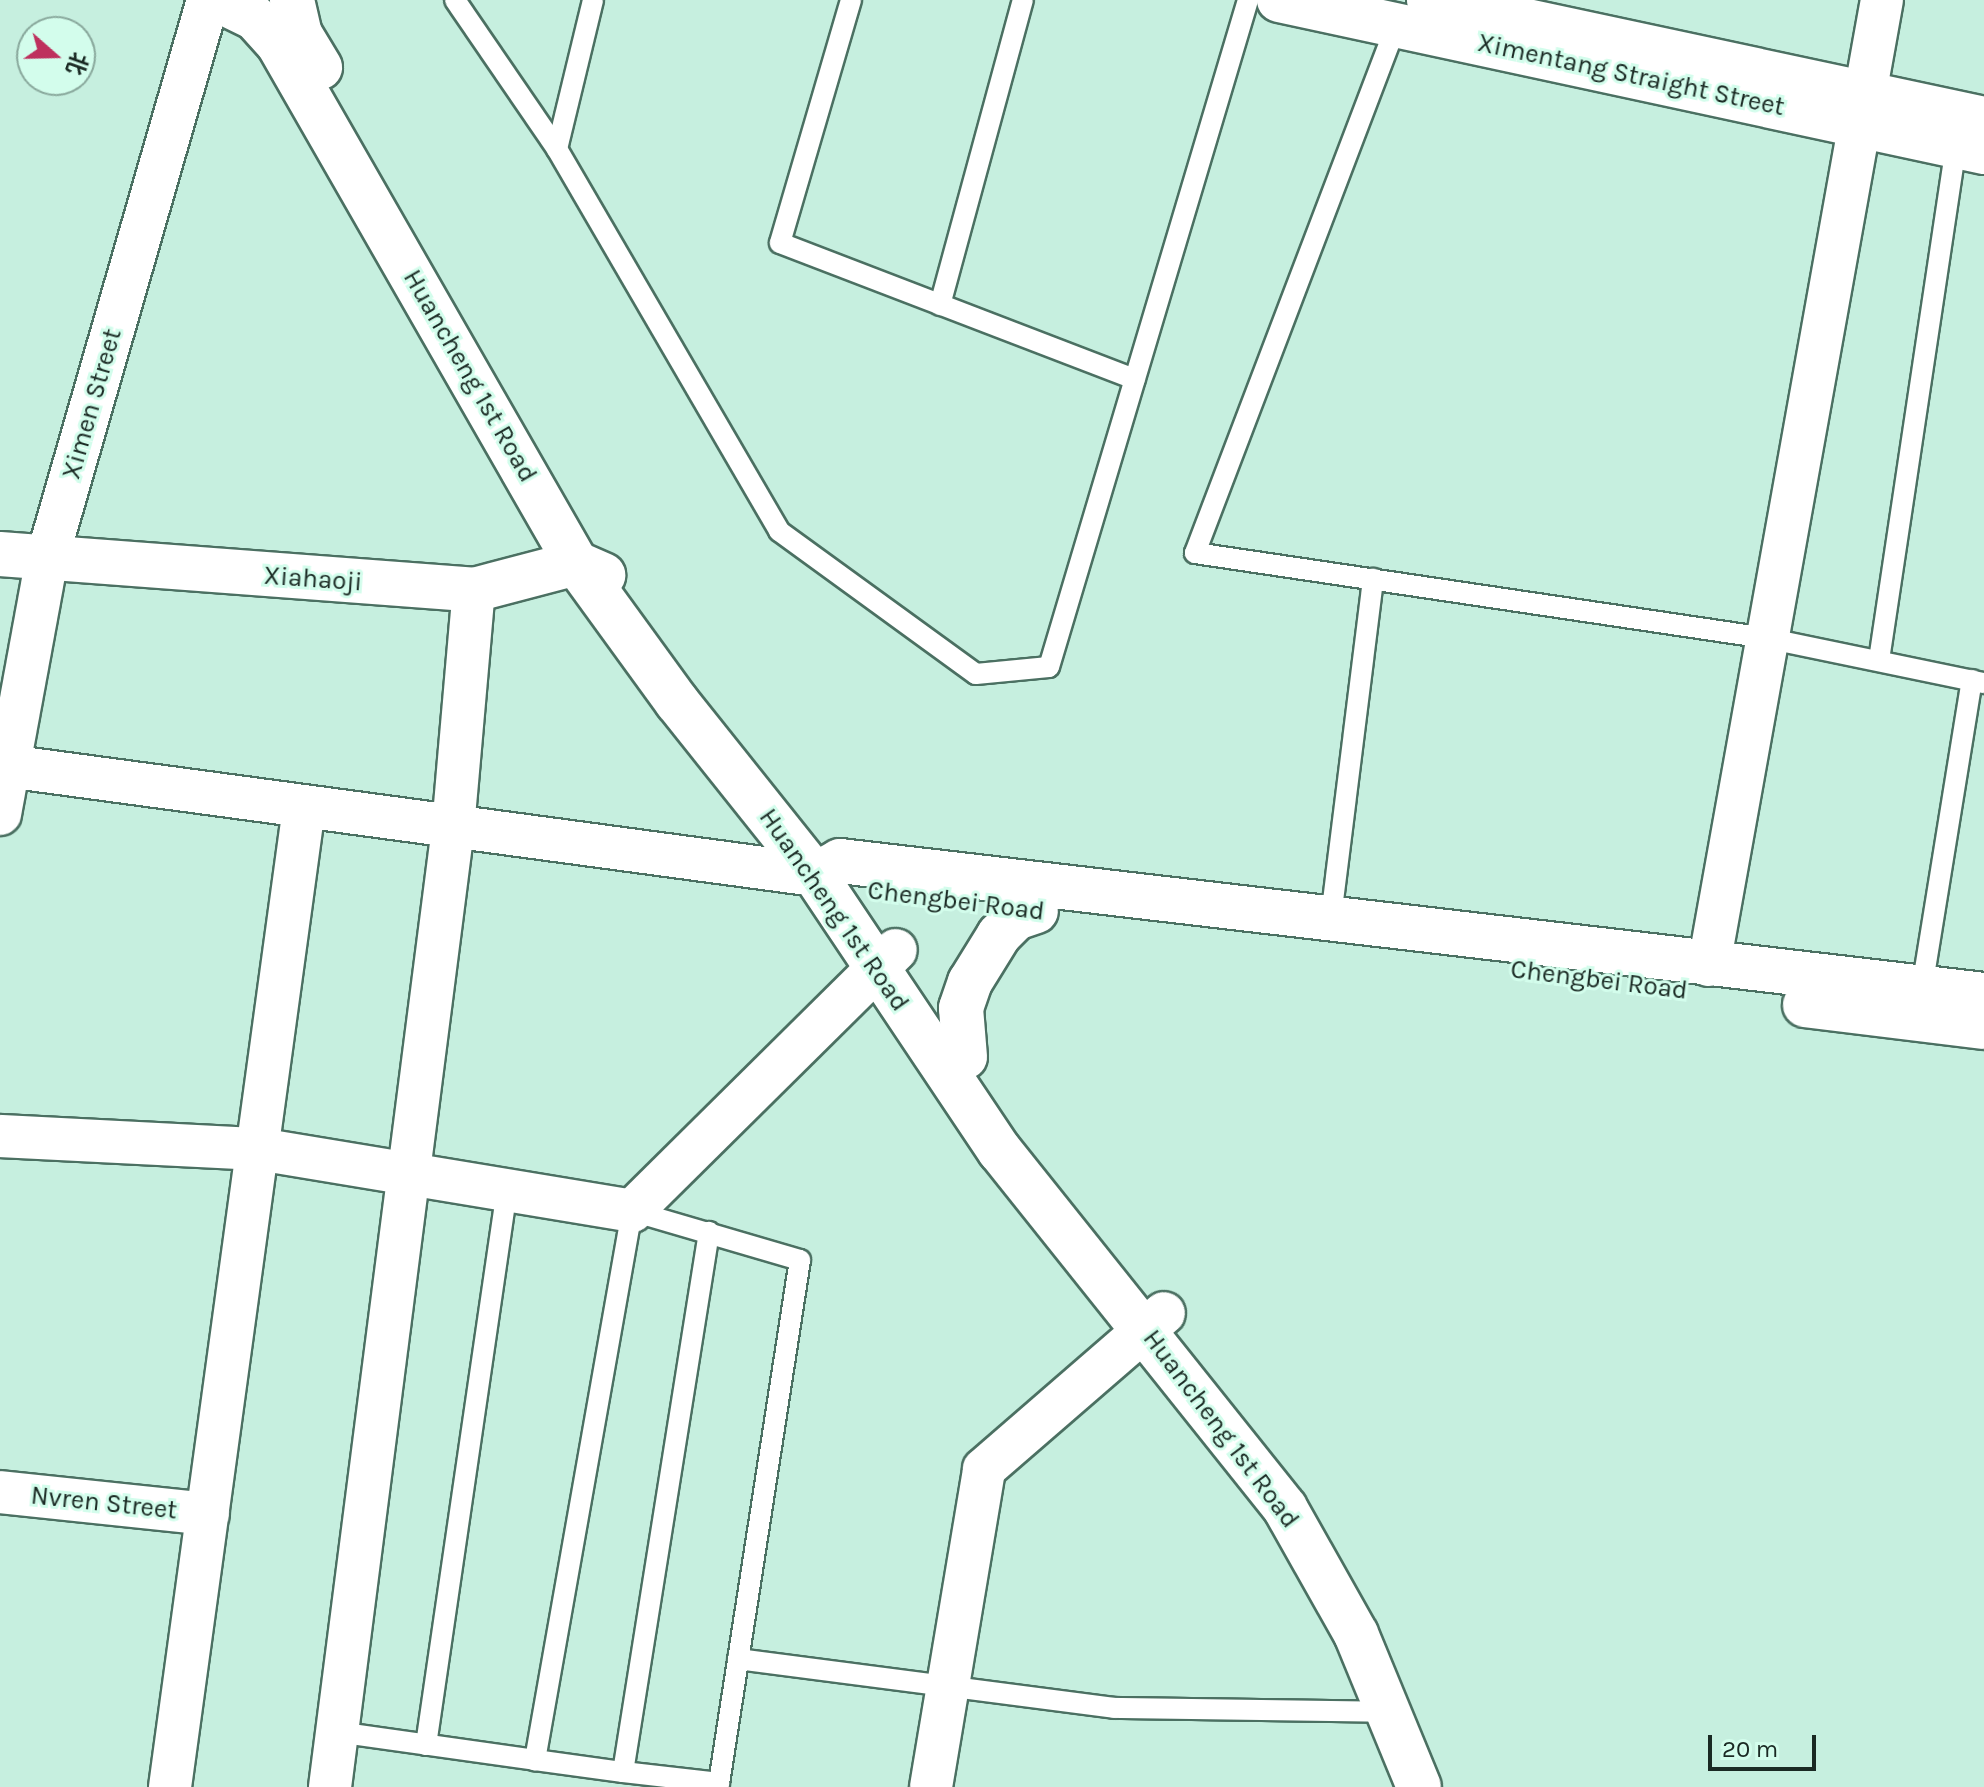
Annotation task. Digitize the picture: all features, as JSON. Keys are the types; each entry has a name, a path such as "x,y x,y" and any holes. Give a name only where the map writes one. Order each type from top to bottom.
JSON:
{"main road":[{"name":"Huancheng 1st Road","path":"218,0 255,18 279,45 576,563 677,702 838,875"},
{"path":"230,0 239,0"},
{"name":"Huancheng 1st Road","path":"292,0 300,34 445,271 620,582 838,875 1000,1151 1156,1321"},
{"name":"Ximentang Straight Street","path":"1279,0 1412,13 1860,107 1975,139"},
{"name":"Xiahaoji","path":"0,554 474,590 576,563"},
{"path":"576,563 620,582"},
{"name":"Chengbei Road","path":"838,875 1036,911 1984,1027"},
{"name":"Chengbei Road","path":"838,875 1331,917 1709,965 1984,995"},
{"path":"965,1057 961,1008 970,982 999,935 1016,918 1036,911"},
{"name":"Huancheng 1st Road","path":"886,959 965,1057 1014,1133 1156,1321 1285,1508 1398,1712 1444,1787"},
{"name":"Huancheng 1st Road","path":"1398,1712 1419,1787"}],"street":[{"name":"Ximen Street","path":"0,814 3,765 47,559 208,0"},
{"path":"1709,965 1860,107 1882,0"},
{"path":"330,1787 453,828 474,590"},
{"path":"3,765 453,828 838,875"},
{"path":"170,1787 304,808"},
{"path":"0,1136 258,1149 632,1211 886,959"},
{"path":"931,1787 944,1686 984,1469 1156,1321"},
{"name":"Nvren Street","path":"0,1492 208,1514"}],"lane":[{"path":"455,0 557,149 779,531 976,674 1049,667 1248,0"},
{"path":"557,149 593,0"},
{"path":"851,0 780,243 1135,379"},
{"path":"940,305 1023,0"},
{"path":"1412,13 1195,553 1766,638 1978,682 1922,988"},
{"path":"1879,660 1975,139"},
{"path":"1331,917 1373,579"},
{"path":"426,1745 507,1190"},
{"path":"337,1732 426,1745 535,1760 623,1772 719,1783 800,1260 632,1211 535,1760"},
{"path":"623,1772 709,1232"},
{"path":"738,1659 1114,1708 1398,1712"}]}
